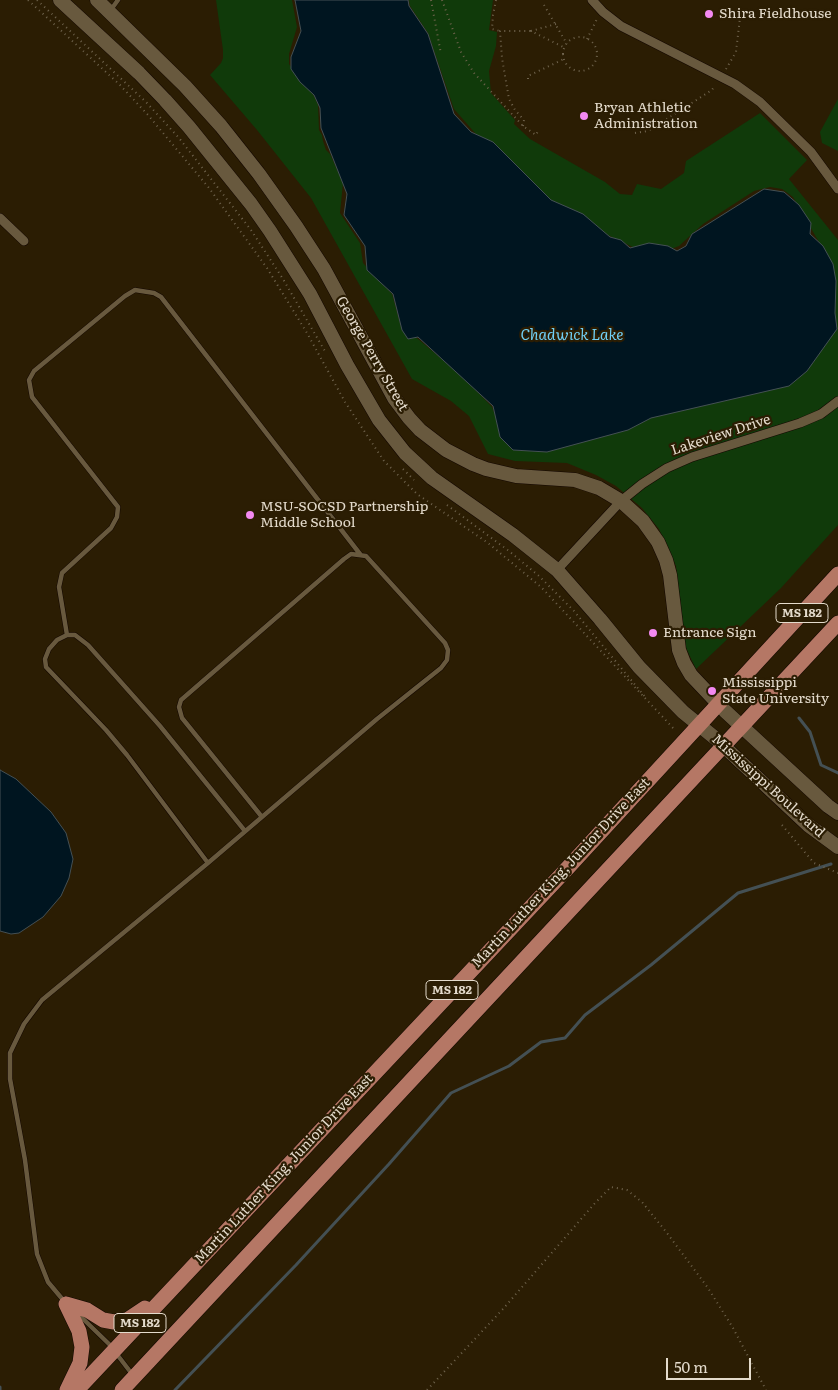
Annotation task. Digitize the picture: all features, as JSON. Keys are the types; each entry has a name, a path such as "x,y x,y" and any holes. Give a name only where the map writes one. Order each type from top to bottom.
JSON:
{"main road":[{"name":"Martin Luther King, Junior Drive East","path":"77,1390 563,873 717,703 838,574"},
{"name":"MS 182","path":"122,1390 838,623"},
{"path":"66,1304 87,1310 103,1320 114,1322 127,1320 166,1295"},
{"path":"66,1304 79,1331 82,1347 80,1363 67,1390"}],"street":[{"name":"George Perry Street","path":"60,0 139,73 165,100 240,190 270,231 310,294 347,365 379,420 404,453 432,478 513,534 556,570 600,619 639,667 698,725"},
{"name":"George Perry Street","path":"97,0 203,106 259,174 324,269 394,398 420,430 446,450 486,469 516,476 575,480 599,488 620,501 643,521 658,542 666,560 670,575 679,650 684,663 691,675 717,703"},
{"path":"592,0 603,12 621,26 734,84 760,102 811,152 838,188"},
{"path":"0,218 24,241"},
{"name":"Lakeview Drive","path":"556,570 620,501 642,484 679,462 800,423 820,414 838,401"},
{"name":"Mississippi Boulevard","path":"717,703 828,806 838,813"},
{"name":"Mississippi Boulevard","path":"698,725 795,813 838,847"}],"lane":[{"path":"109,12 118,0"},
{"path":"67,635 60,587 62,573 111,528 117,517 118,508 32,398 29,380 34,371 124,296 135,290 154,293 161,298 360,554"},
{"path":"134,1376 109,1344 66,1304 48,1282 37,1254 25,1160 10,1079 10,1053 24,1024 42,1000 208,863 245,831 262,817 377,719 441,668 447,660 448,650 445,643 366,556 351,554 344,559 181,700 178,706 182,718 262,817"},
{"path":"208,863 127,755 46,667 49,649 57,640 67,635 75,635 95,652 160,726 245,831"}],"path":[{"path":"431,0 441,54"},
{"path":"442,0 461,52 474,73 523,126 536,135 538,131"},
{"path":"496,0 492,30 531,31 556,24"},
{"path":"544,5 567,44"},
{"path":"635,133 648,131 712,90 736,52 741,9"},
{"path":"587,39 596,20 603,12"},
{"path":"500,31 502,58 509,99 515,110 524,120 523,126"},
{"path":"531,31 565,48"},
{"path":"576,38 587,39 595,46 595,62 591,67 581,71 576,70 564,60 565,48 567,44 576,38"},
{"path":"528,79 528,76 564,60"},
{"path":"782,825 814,863 838,873"},
{"path":"427,1390 503,1309 595,1202 611,1187 627,1190 642,1202 667,1233 708,1288 734,1328 766,1390"}],"green space":[{"path":"216,0 292,0 297,27 289,54 289,64 314,96 318,105 319,130 326,150 330,154 343,183 340,213 360,243 363,263 392,294 402,330 418,339 462,376 492,407 497,420 831,263 793,197 782,189 770,187 754,191 703,224 679,246 663,252 645,253 581,222 524,181 475,133 454,109 428,33 410,6 409,0 493,0 489,30 497,32 496,46 489,71 491,93 515,120 514,124 530,139 605,182 620,194 632,195 637,184 661,189 684,173 686,161 760,113 807,160 789,179 838,240 838,525 781,588 696,669 686,648 676,566 659,529 642,508 616,486 567,463 515,461 488,454 469,416 451,401 412,379 311,198 210,75 223,58"},
{"path":"838,99 838,151 822,143 820,132"}],"water":[{"name":"Chadwick Lake","path":"295,0 408,0 409,6 428,34 454,114 471,132 493,142 551,200 583,214 610,237 621,240 630,248 649,243 668,246 677,251 686,246 692,234 764,189 784,192 799,205 811,223 810,234 823,246 833,264 836,281 835,313 837,329 807,371 789,386 651,418 628,430 547,452 513,450 500,437 493,406 418,337 408,339 402,330 393,294 367,270 365,246 344,215 347,194 321,128 320,108 314,95 300,82 291,69 291,57 301,31"},
{"path":"0,770 16,779 51,812 66,833 73,859 69,878 61,896 43,917 19,933 11,934 0,931"}],"waterway":[{"path":"799,718 810,732 821,765 838,773"},
{"path":"175,1390 296,1265 451,1093 509,1066 541,1042 565,1038 585,1015 651,965 738,893 831,864"}],"place":[{"name":"Shira Fieldhouse","path":"709,14"},
{"name":"Bryan Athletic Administration","path":"584,116"},
{"name":"MSU-SOCSD Partnership Middle School","path":"250,515"},
{"name":"Entrance Sign","path":"653,633"},
{"name":"Mississippi State University","path":"712,691"}]}
